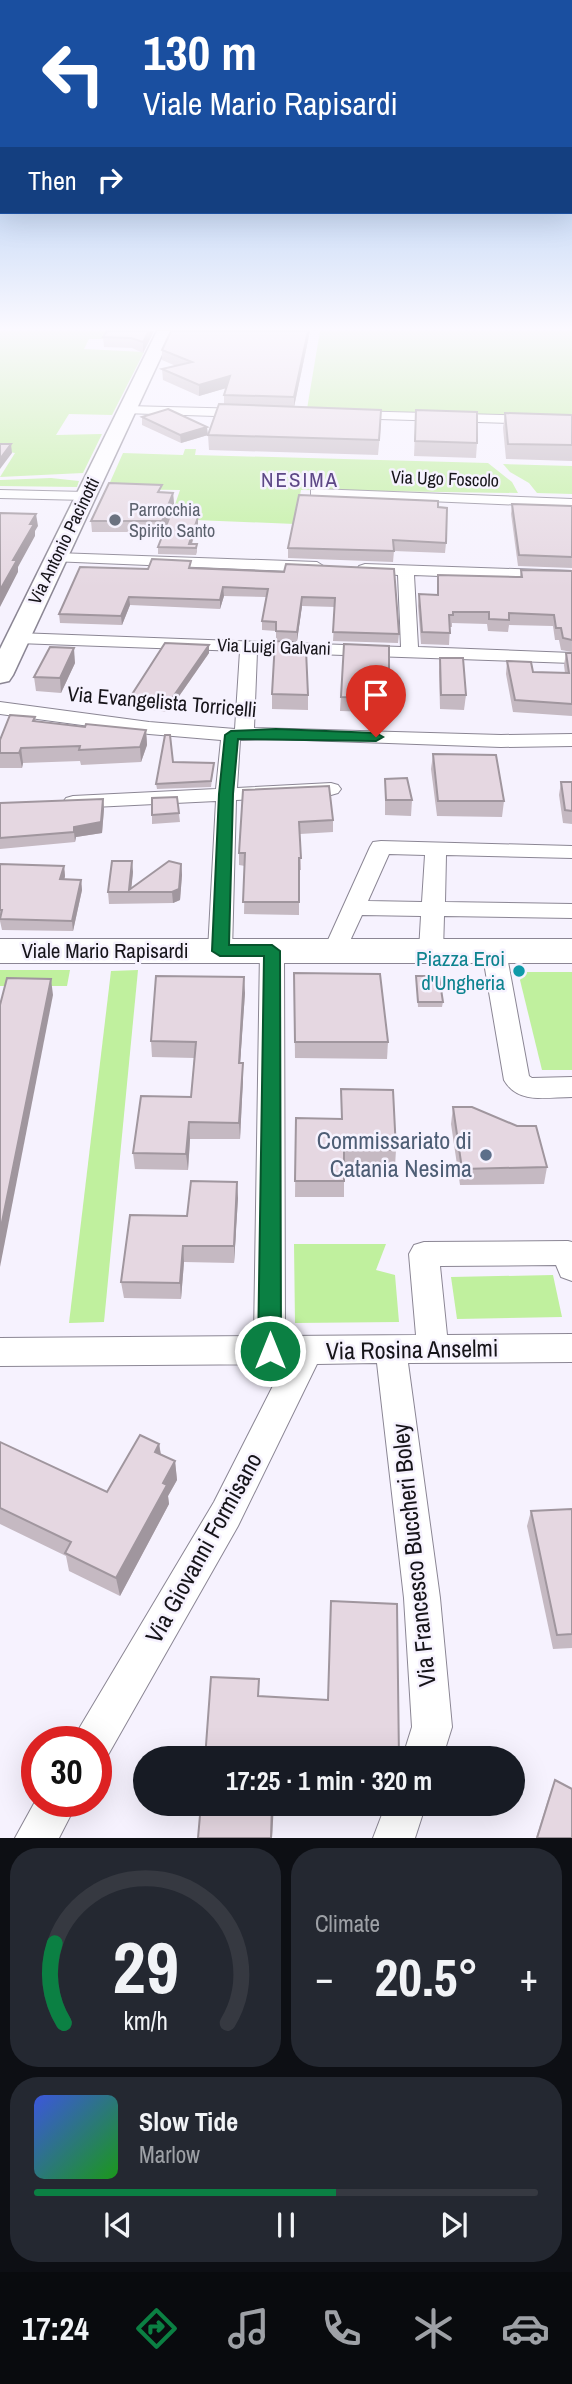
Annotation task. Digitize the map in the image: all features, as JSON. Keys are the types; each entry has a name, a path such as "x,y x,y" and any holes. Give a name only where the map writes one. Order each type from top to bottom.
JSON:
{"main road":[{"name":"Via Antonio Pacinotti","path":"0,676 124,417"},
{"name":"Viale Mario Rapisardi","path":"0,951 572,951"}],"street":[{"path":"406,417 572,421"},
{"name":"Via Ugo Foscolo","path":"316,493 572,503"},
{"path":"0,494 86,496"},
{"path":"56,558 572,576"},
{"path":"406,571 410,652"},
{"name":"Via Luigi Galvani","path":"17,638 572,657"},
{"path":"220,951 226,794 238,735 249,646"},
{"name":"Via Evangelista Torricelli","path":"0,708 149,728 238,735 572,740"},
{"path":"53,803 331,789"},
{"path":"335,951 382,847 572,852"},
{"path":"436,848 433,909 463,951 517,1080 526,1088 572,1087"},
{"path":"354,908 572,911"},
{"path":"270,1351 272,951"},
{"path":"433,1351 424,1254 568,1252 572,1268"},
{"name":"Via Rosina Anselmi","path":"0,1352 572,1348"},
{"name":"Via Giovanni Formisano","path":"103,1726 226,1514 307,1351"},
{"name":"Via Francesco Buccheri Boley","path":"391,1351 423,1611 432,1727 426,1746"},
{"path":"394,1838 402,1816"},
{"path":"36,1838 48,1817"}],"green space":[{"path":"0,417 67,417 56,435 102,434 83,473 0,477 15,453 4,451 0,446"},
{"path":"185,449 196,449 195,455 488,463 512,482 518,493 301,490 295,524 170,519 180,490 107,489 123,453 183,455"},
{"path":"503,464 572,466 572,494 537,493 529,483 510,472"},
{"path":"51,478 79,481 77,487 0,486 0,480"},
{"path":"0,970 70,970 67,986 0,986"},
{"path":"138,970 104,1322 69,1323 111,971"},
{"path":"526,972 572,972 572,1070 542,1070 520,980"},
{"path":"294,1244 386,1244 376,1270 395,1275 399,1322 295,1323"},
{"path":"553,1275 562,1317 457,1319 451,1277"}],"building":[{"path":"142,417 185,417 207,427 180,435"},
{"path":"214,417 381,417 379,440 208,435"},
{"path":"416,417 477,417 477,443 415,441"},
{"path":"505,417 572,417 572,445 508,444"},
{"path":"0,444 11,444 0,459"},
{"path":"109,483 162,485 158,492 173,493 162,521 91,521"},
{"path":"299,495 438,501 438,507 447,508 446,543 393,540 394,551 288,548"},
{"path":"512,504 572,506 572,557 519,555"},
{"path":"0,513 36,514 30,524 34,524 13,560 17,560 0,590"},
{"path":"170,516 198,517 189,544 197,544 196,548 158,547"},
{"path":"152,559 191,561 189,568 284,572 286,564 394,569 399,634 333,632 335,598 302,597 297,632 276,631 276,622 262,621 268,589 223,587 220,600 129,597 121,616 59,614 80,567 148,569"},
{"path":"521,570 572,571 572,640 563,638 561,628 556,628 554,615 509,613 509,620 489,619 489,612 453,612 453,615 449,615 450,633 422,632 419,594 438,595 438,575 522,577"},
{"path":"275,641 295,642 294,650 306,650 308,695 272,694"},
{"path":"165,643 209,645 168,704 129,699"},
{"path":"344,644 389,646 389,669 376,669 375,698 341,697"},
{"path":"50,647 74,648 60,678 34,677"},
{"path":"566,653 572,653 572,704 515,700 507,661 531,662 533,672 569,673"},
{"path":"440,658 463,658 466,695 441,695"},
{"path":"10,715 35,717 33,721 85,727 86,724 146,730 140,747 79,750 80,746 21,748 19,753 0,753 0,740"},
{"path":"165,735 170,735 173,762 214,763 211,781 156,784"},
{"path":"433,754 496,755 504,801 438,801"},
{"path":"407,778 412,800 386,800 385,779"},
{"path":"561,782 572,782 572,811 565,810"},
{"path":"329,786 333,820 299,822 299,902 243,902 245,853 239,853 243,790"},
{"path":"177,797 179,813 152,815 152,798"},
{"path":"103,799 101,822 74,827 74,832 0,838 0,803"},
{"path":"112,861 132,861 129,890 169,861 181,864 179,889 172,892 108,892"},
{"path":"0,864 64,866 60,879 81,880 72,921 0,919"},
{"path":"294,973 380,974 388,1042 295,1042"},
{"path":"156,976 244,977 239,1123 189,1122 186,1154 133,1153 141,1096 191,1097 196,1042 151,1041"},
{"path":"416,976 439,976 443,1002 418,1002"},
{"path":"7,978 51,979 0,1232 0,1005"},
{"path":"341,1089 393,1090 396,1150 344,1149 344,1181 295,1181 296,1118 342,1119"},
{"path":"453,1107 472,1107 517,1126 536,1126 547,1167 462,1169"},
{"path":"191,1181 237,1182 234,1246 183,1246 180,1283 121,1282 130,1215 187,1216"},
{"path":"140,1435 159,1444 155,1452 175,1461 163,1483 167,1485 116,1578 65,1553 71,1542 0,1508 0,1442 107,1492"},
{"path":"572,1509 572,1634 557,1635 531,1511"},
{"path":"331,1601 397,1604 399,1746 206,1746 211,1677 259,1679 258,1696 328,1700"},
{"path":"555,1780 572,1789 572,1838 537,1838"},
{"path":"200,1816 272,1816 271,1838 198,1838"}],"place":[{"name":"Parrocchia Spirito Santo","path":"115,520"},
{"name":"Piazza Eroi d'Ungheria","path":"519,971"},
{"name":"Commissariato di Catania Nesima","path":"486,1155"}],"district":[{"name":"NESIMA","path":"300,480"}],"route":[{"path":"270,1351 272,951 220,951 231,735 276,733 376,737"}]}
